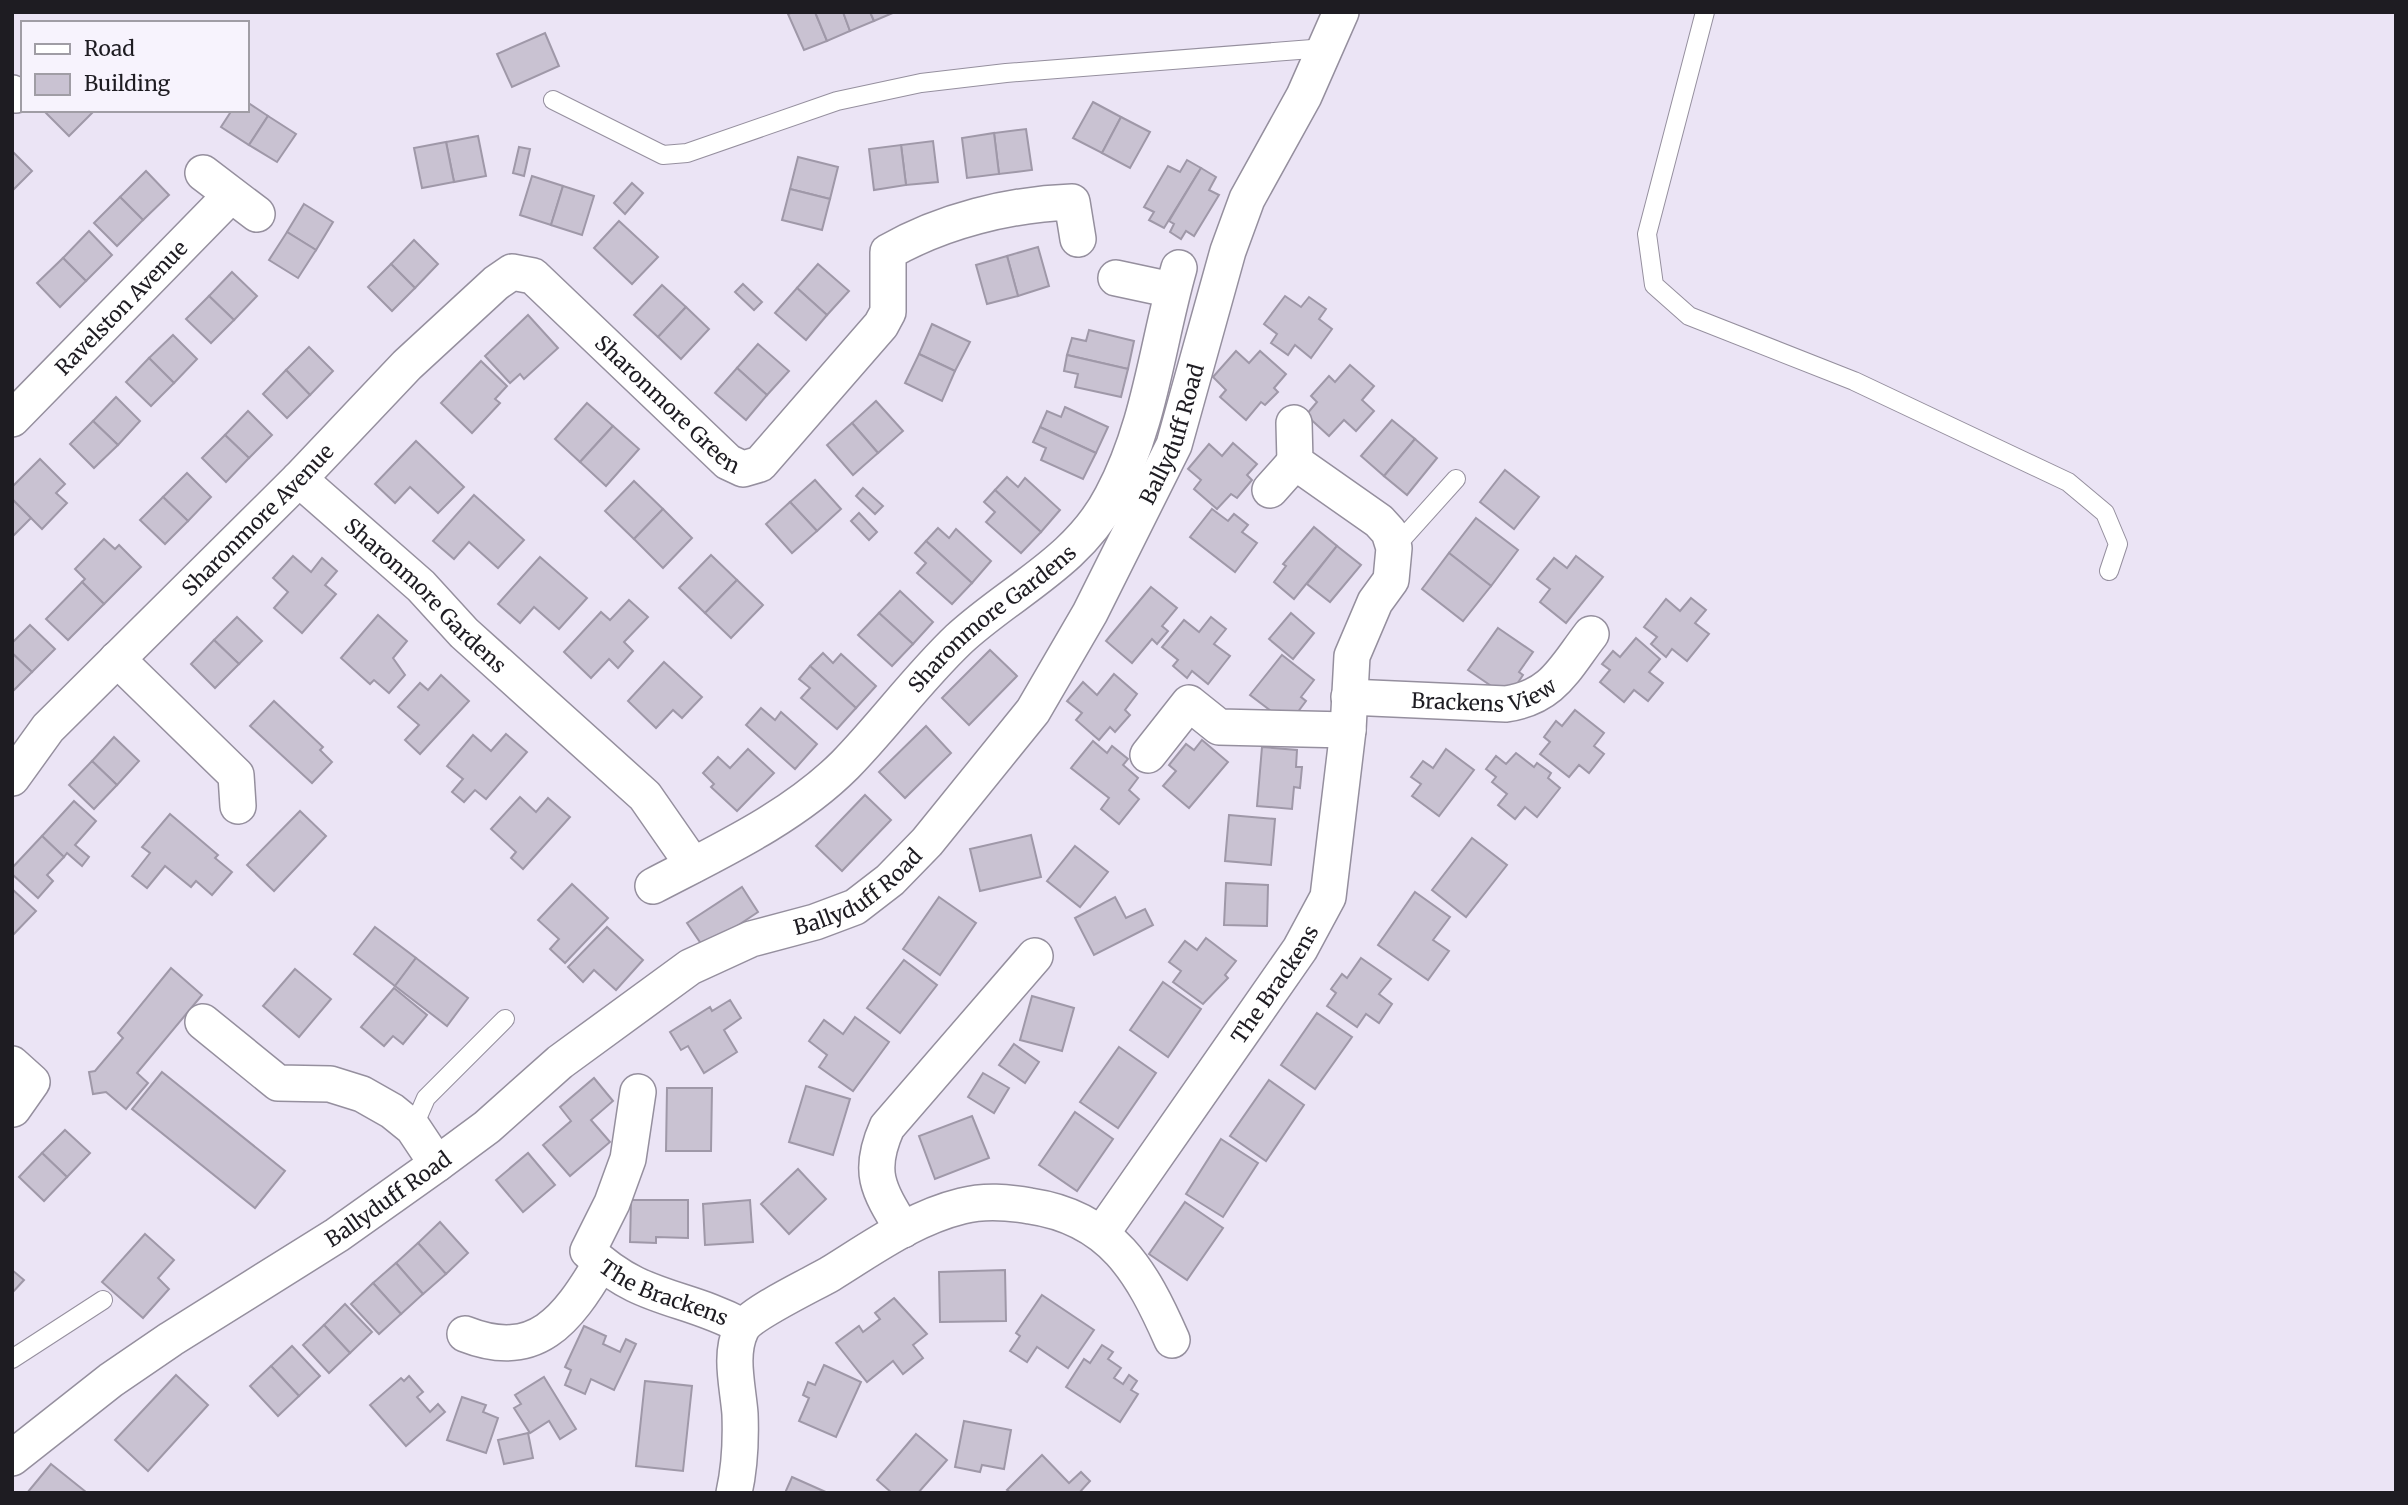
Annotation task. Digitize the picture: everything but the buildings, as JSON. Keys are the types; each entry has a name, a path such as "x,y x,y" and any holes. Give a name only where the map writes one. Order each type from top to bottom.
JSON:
{"street":[{"name":"Ballyduff Road","path":"12,1458 111,1380 171,1339 337,1235 437,1164 487,1127 560,1062 690,967 751,939 815,922 855,907 890,880 927,842 1033,711 1090,613 1174,446 1228,251 1247,199 1304,96 1341,12"},
{"name":"Ravelston Avenue","path":"12,419 244,205 202,173"},
{"name":"Sharonmore Green","path":"512,272 533,276 728,462 743,469 760,464 881,325 888,312 888,252 914,237 1026,204 1072,202 1078,239"},
{"name":"Sharonmore Avenue","path":"12,778 48,728 299,479 407,365 496,283 512,272"},
{"name":"Sharonmore Gardens","path":"653,886 806,798 844,766 958,640 1002,603 1064,559 1083,539 1113,496 1139,436 1175,279 1115,278"},
{"path":"1270,490 1295,462 1294,423"},
{"path":"1295,462 1379,521 1389,532 1394,548"},
{"name":"Sharonmore Gardens","path":"299,479 421,586 464,634 645,796 693,865"},
{"name":"The Brackens","path":"1102,1233 1318,921 1328,897 1352,656 1375,602 1391,580 1394,548"},
{"name":"Brackens View","path":"1148,755 1189,703 1219,727 1348,714 1531,701 1548,689 1591,634"},
{"path":"117,659 236,775 238,806"},
{"path":"903,1230 884,1198 875,1175 876,1151 887,1127 1035,956"},
{"path":"203,1022 278,1083 330,1084 362,1094 413,1128 437,1164"},
{"path":"12,1064 32,1082 13,1109"},
{"name":"The Brackens","path":"638,1092 628,1158 612,1203 588,1251 625,1281 654,1295 722,1316 742,1326"},
{"name":"The Brackens","path":"734,1493 740,1462 735,1359 742,1326 755,1315 782,1302 903,1230 962,1206 999,1201 1042,1207 1077,1219 1102,1233 1126,1257 1149,1287 1172,1340"},
{"path":"465,1334 489,1343 511,1345 541,1336 562,1320 601,1263"}],"lane":[{"path":"1705,12 1647,234 1654,285 1689,316 1854,381 2068,482 2105,513 2118,544 2109,571"},
{"path":"553,100 663,155 698,149 837,101 922,83 1019,72 1325,48"},
{"path":"1394,548 1456,479"},
{"path":"413,1128 426,1098 505,1019"},
{"path":"12,1359 103,1300"}]}
